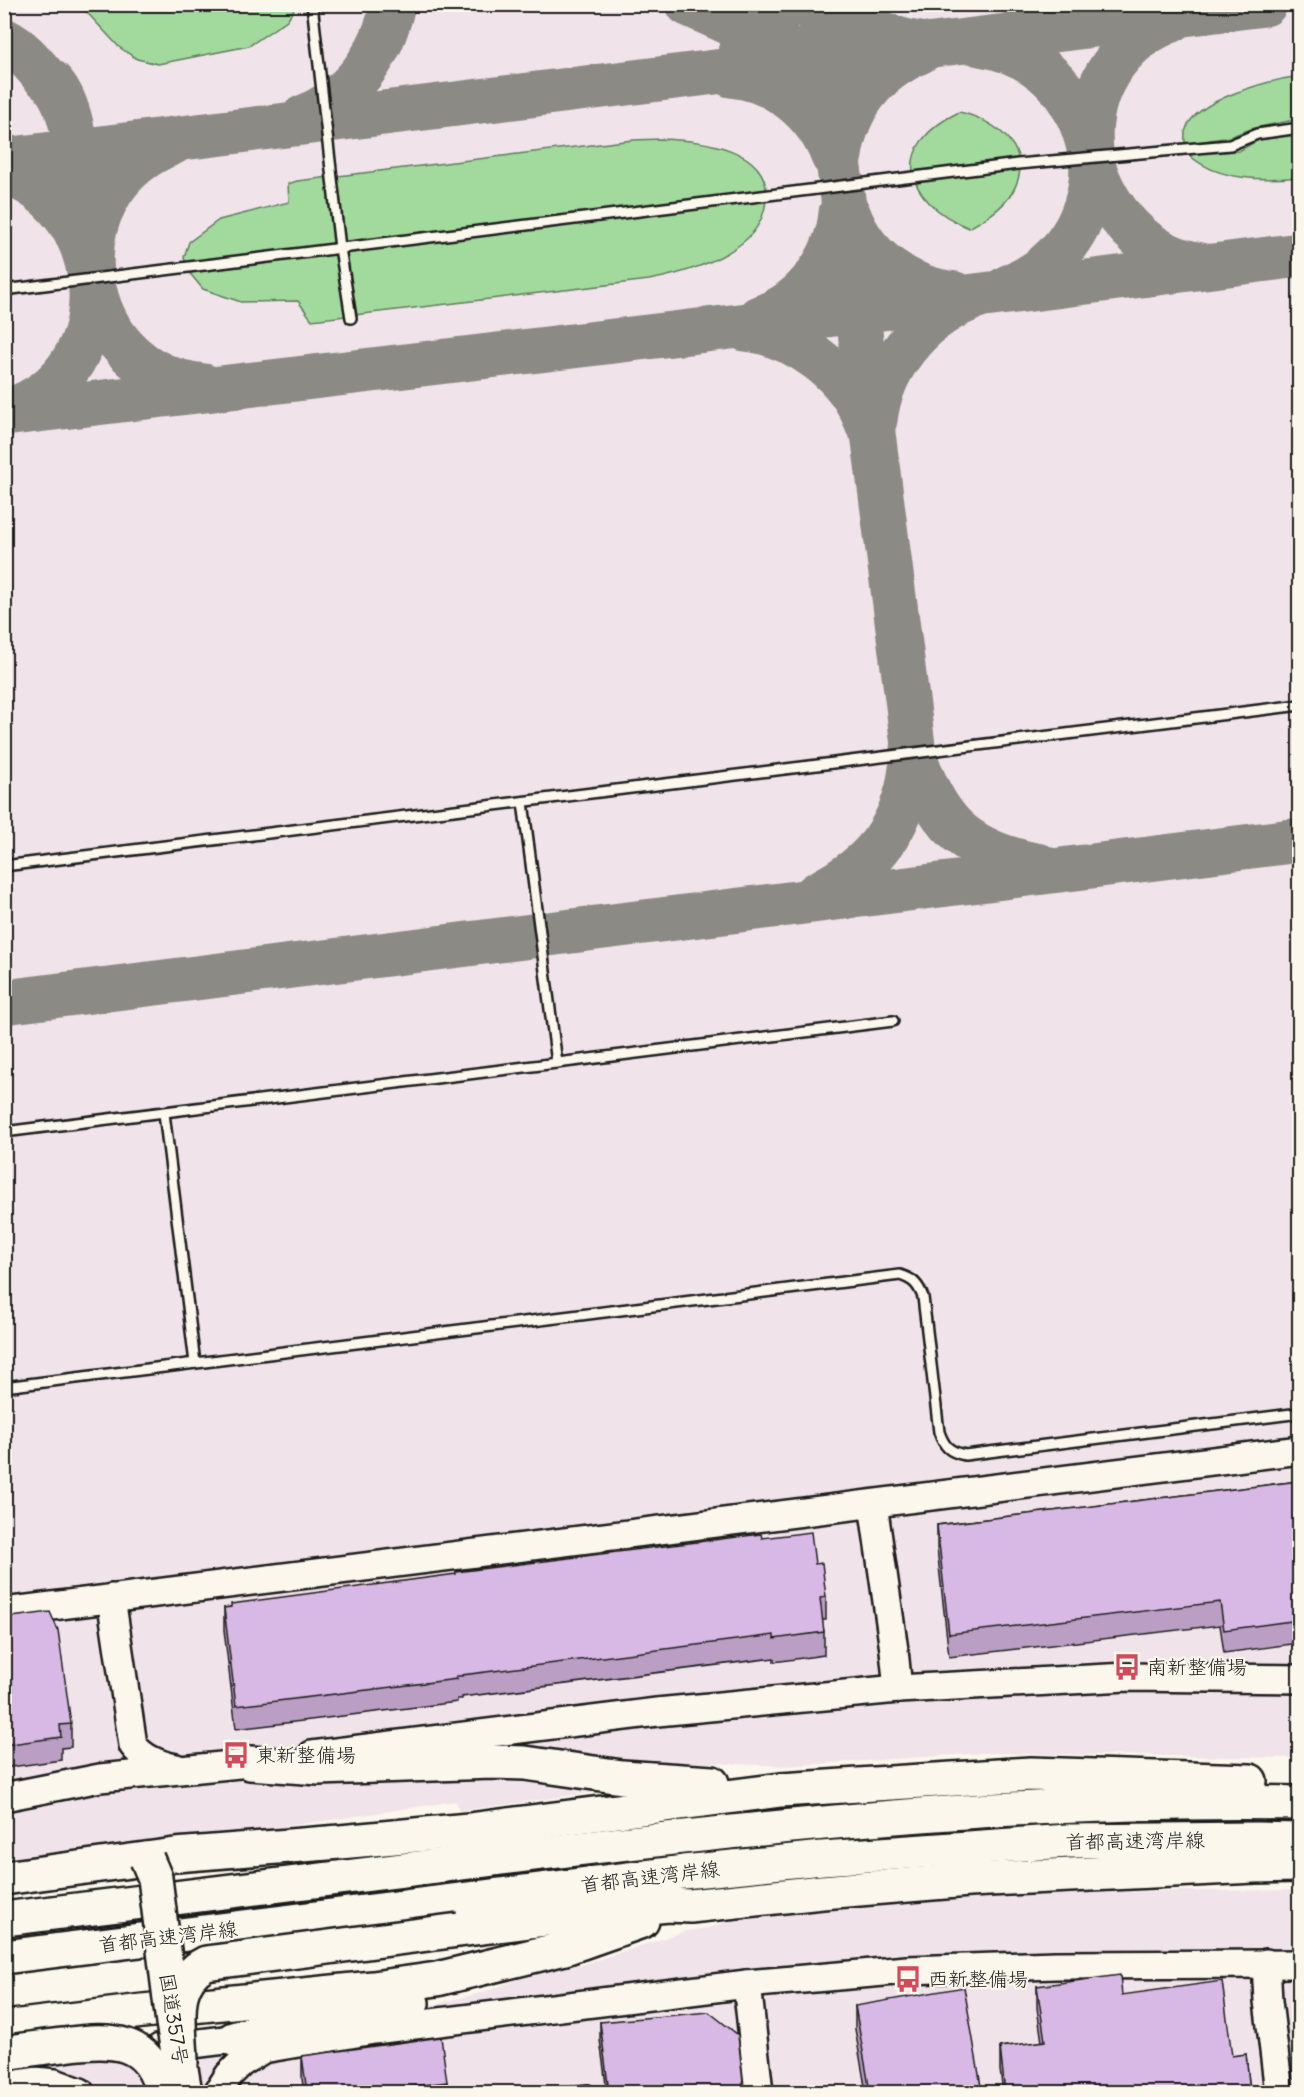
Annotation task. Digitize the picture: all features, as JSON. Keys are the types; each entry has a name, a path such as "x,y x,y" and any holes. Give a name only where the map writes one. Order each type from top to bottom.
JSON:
{"highway":[{"path":"250,1763 319,1768 459,1761 525,1763 622,1777 781,1790"},
{"path":"4,1878 245,1848 469,1830 781,1790 1031,1774 1299,1783"},
{"name":"首都高速湾岸線","path":"4,1919 679,1836 831,1821 967,1811 1137,1803 1299,1803"},
{"name":"首都高速湾岸線","path":"4,1957 683,1872 822,1858 1068,1841 1299,1840"},
{"name":"国道357号","path":"147,1859 142,1880 179,2083"},
{"path":"179,2083 179,2007 182,1989 191,1973 206,1963 669,1905 690,1906 969,1880 1255,1866 1299,1866"},
{"path":"233,2039 256,2032 441,1998 532,1966 566,1948 625,1925 690,1906"},
{"path":"4,2028 143,2011 374,1988 437,1979 566,1948"},
{"path":"4,2053 93,2041 121,2043 141,2053 150,2062 157,2074 162,2092"}],"street":[{"path":"4,1612 1299,1450"},
{"path":"873,1504 898,1689"},
{"path":"106,1599 133,1746 160,1764 183,1770"},
{"path":"100,1778 114,1760 120,1747 106,1599"},
{"path":"4,1797 100,1778 250,1763 657,1712 898,1689 1127,1677 1299,1679"},
{"path":"1266,1963 1268,2001 1279,2092"},
{"path":"218,2092 229,2075 241,2063 263,2049 374,2031 747,1984 907,1970 1056,1965 1299,1964"},
{"path":"747,1984 759,2092"},
{"path":"4,2069 233,2039 374,2031"},
{"path":"4,2078 55,2083 80,2092"}],"lane":[{"path":"312,4 340,248 351,318"},
{"path":"4,290 1018,164 1230,145 1257,134 1299,128"},
{"path":"4,866 1299,705"},
{"path":"523,802 557,1063"},
{"path":"4,1126 5,1132 893,1021"},
{"path":"164,1113 195,1363"},
{"path":"4,1387 900,1275 914,1280 923,1297 939,1432 946,1448 955,1453 965,1455 1299,1413"},
{"path":"572,2092 588,2090 588,2092"}],"shaded area":[{"path":"4,5 1299,5 1299,1758 984,1753 789,1766 653,1761 653,1766 625,1788 459,1811 456,1801 105,1854 5,1866"},
{"path":"1056,1885 1071,1892 1299,1890 1299,2092 5,2092 4,2064 396,2014 487,1991 550,1967 581,1965 686,1931 708,1928 734,1919"}],"green space":[{"path":"80,5 297,5 287,20 249,46 158,64 137,59 119,47"},
{"path":"1299,76 1299,119 1254,128 1229,137 1185,144 1186,129 1193,118 1219,100 1254,87"},
{"path":"959,112 973,116 999,130 1016,151 1019,164 1018,178 1008,199 993,213 969,228 947,217 930,203 918,188 913,173 914,157 922,141 937,126"},
{"path":"1299,134 1299,177 1255,179 1240,177 1212,170 1188,154 1239,151 1258,140"},
{"path":"661,139 694,142 730,150 746,158 758,169 765,183 766,201 763,213 747,239 721,257 673,275 649,280 312,320 298,301 241,302 203,289 187,270 184,257 189,242 219,220 289,202 288,184 297,181 633,140"}],"building":[{"path":"1299,1481 1299,1620 1224,1630 1220,1602 949,1634 937,1525"},
{"path":"811,1532 815,1564 822,1563 826,1597 820,1598 824,1632 774,1639 774,1635 462,1675 456,1676 457,1679 236,1706 224,1608 231,1607 231,1604 456,1574 456,1572 761,1534 762,1538"},
{"path":"50,1612 58,1630 71,1724 60,1725 61,1737 4,1745 4,1618"},
{"path":"1120,1975 1122,1995 1222,1981 1232,2056 1246,2054 1250,2092 1005,2092 1000,2047 1045,2041 1037,1986"},
{"path":"964,1987 982,2092 870,2092 855,2006"},
{"path":"709,2012 738,2035 744,2092 609,2092 600,2022"},
{"path":"441,2037 447,2082 366,2092 307,2092 302,2056"}],"taxiway":[{"path":"302,118 335,99 362,73 381,41 393,4"},
{"path":"688,4 786,48 816,56"},
{"path":"740,53 771,26 786,4"},
{"path":"817,894 862,865 884,840 901,809 914,753 818,4"},
{"path":"842,4 868,26 888,36 920,44"},
{"path":"4,160 1265,4"},
{"path":"1008,287 1040,270 1053,259 1074,232 1088,199 1092,167 1090,129 1094,105 1100,89 1107,74 1128,47 1141,36 1172,20"},
{"path":"4,40 25,55 60,94 75,144 80,182"},
{"path":"980,44 1020,56 1052,78 1075,109 1089,148"},
{"path":"840,155 849,121 866,92 890,69 921,51"},
{"path":"731,75 764,83 793,101 817,126 833,156"},
{"path":"172,143 133,166 107,199 93,237 92,278 103,316 126,350 160,374 204,386"},
{"path":"1091,159 1107,197 1131,228 1162,252 1201,265"},
{"path":"4,172 41,191 68,219 84,253 91,291 87,328 72,362 47,391 10,410"},
{"path":"759,318 790,302 815,278 833,247 841,213"},
{"path":"848,213 865,244 890,269 920,286 955,294"},
{"path":"4,414 731,327 1300,255"},
{"path":"875,420 885,382 905,348 934,320 968,300"},
{"path":"745,329 784,339 819,360 848,389 867,424"},
{"path":"912,749 931,796 956,830 991,852 1040,866"},
{"path":"4,1002 1300,840"}],"place":[{"name":"南新整備場","path":"1127,1667"},
{"name":"東新整備場","path":"236,1755"},
{"name":"西新整備場","path":"908,1979"}]}
